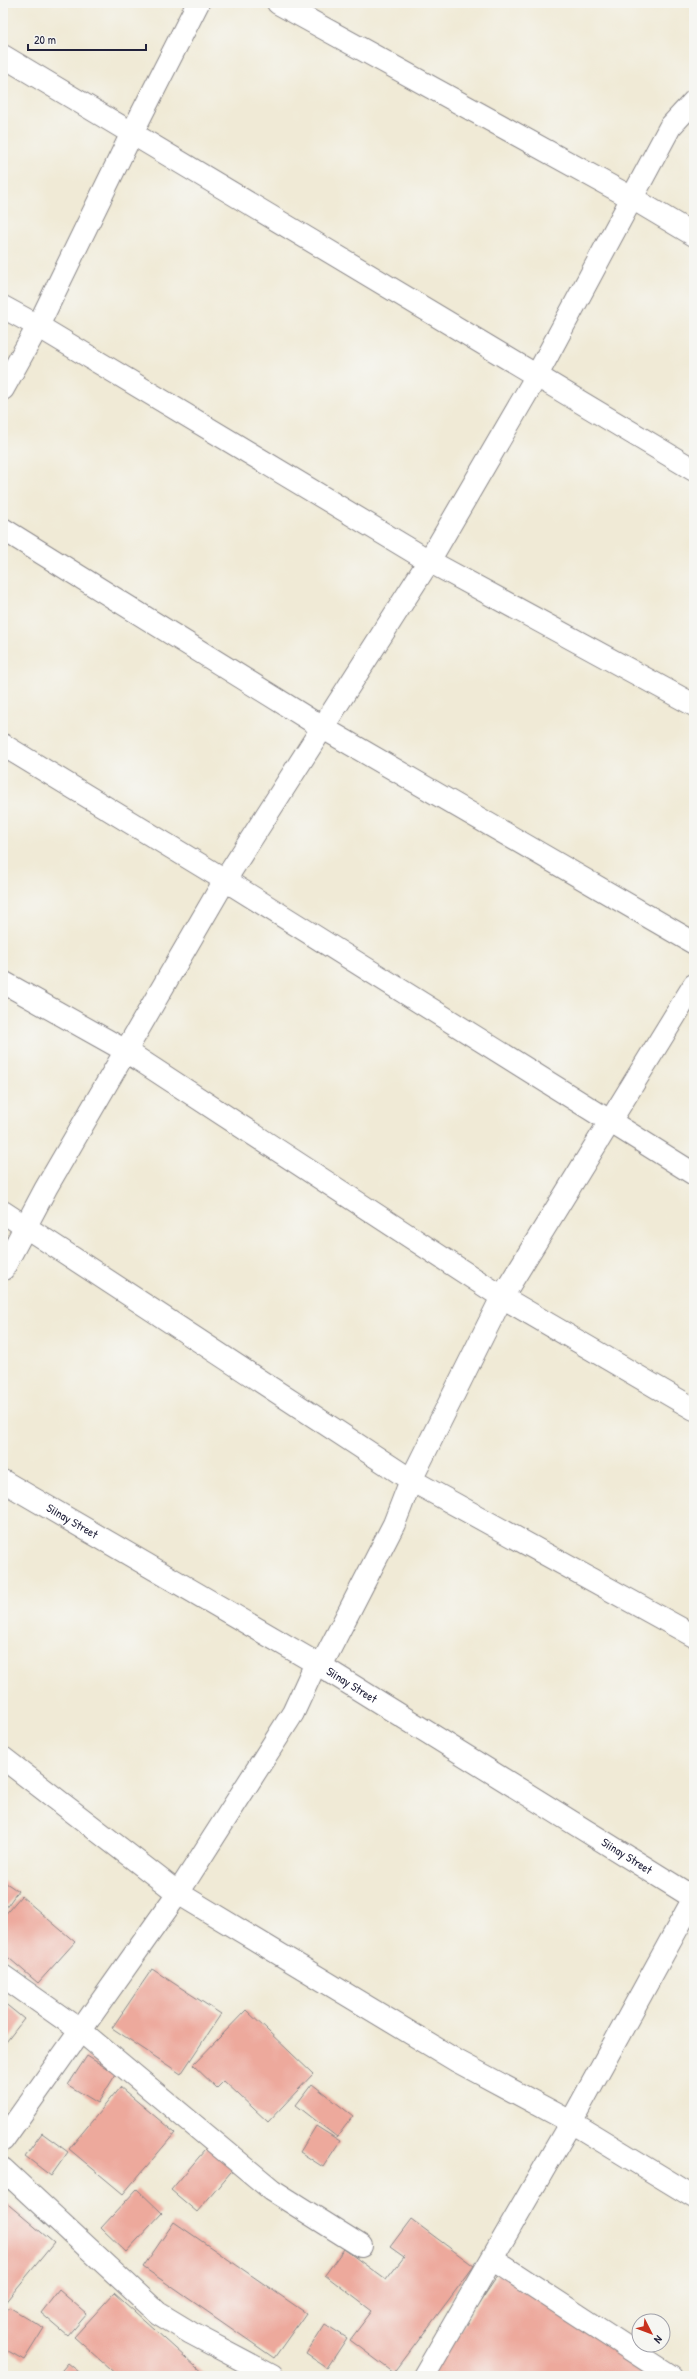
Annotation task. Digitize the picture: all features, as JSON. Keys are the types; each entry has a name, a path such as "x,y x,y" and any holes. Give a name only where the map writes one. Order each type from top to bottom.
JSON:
{"street":[{"path":"3,389 38,326 132,133 198,3"},
{"path":"278,3 632,198 694,235"},
{"path":"3,56 536,377 694,470"},
{"path":"3,1269 26,1226 225,880 429,561 536,377 670,127 694,101"},
{"path":"3,307 38,326 429,561 694,705"},
{"path":"3,529 323,728 694,943"},
{"path":"3,745 225,880 694,1174"},
{"path":"3,982 126,1052 502,1296 694,1409"},
{"path":"3,2140 178,1893 293,1713 394,1524 411,1480 502,1296 694,985"},
{"path":"3,1212 411,1480 694,1636"},
{"name":"Siinay Street","path":"3,1481 318,1664 694,1898"},
{"path":"3,1758 178,1893 456,2061 571,2122 694,2197"},
{"path":"424,2376 571,2122 694,1898"},
{"path":"3,1976 80,2031 272,2190 361,2246"},
{"path":"3,2169 158,2313 191,2333 272,2376"},
{"path":"492,2259 671,2376"}],"building":[{"path":"3,1881 18,1891 3,1912"},
{"path":"21,1896 75,1942 38,1983 3,1953 3,1917"},
{"path":"152,1969 221,2014 181,2074 112,2028"},
{"path":"3,2002 24,2019 3,2046"},
{"path":"246,2010 313,2074 268,2122 224,2081 217,2088 193,2065"},
{"path":"87,2056 116,2074 98,2103 68,2085"},
{"path":"312,2084 353,2116 337,2137 296,2105"},
{"path":"120,2087 175,2133 123,2194 69,2149"},
{"path":"316,2126 340,2141 323,2167 300,2152"},
{"path":"42,2133 68,2152 51,2176 25,2156"},
{"path":"210,2144 236,2166 197,2212 171,2190"},
{"path":"137,2189 162,2213 126,2252 101,2228"},
{"path":"3,2200 54,2243 3,2305"},
{"path":"411,2219 474,2266 394,2373 350,2340 372,2311 325,2275 344,2249 386,2280 404,2257 390,2247"},
{"path":"174,2222 306,2313 274,2358 143,2267"},
{"path":"503,2268 657,2376 430,2376"},
{"path":"59,2290 87,2314 68,2336 41,2313"},
{"path":"114,2293 206,2376 118,2376 74,2337"},
{"path":"9,2307 44,2328 24,2360 3,2348 3,2317"},
{"path":"325,2324 347,2338 327,2368 306,2354"},
{"path":"68,2363 84,2376 57,2376"}]}
